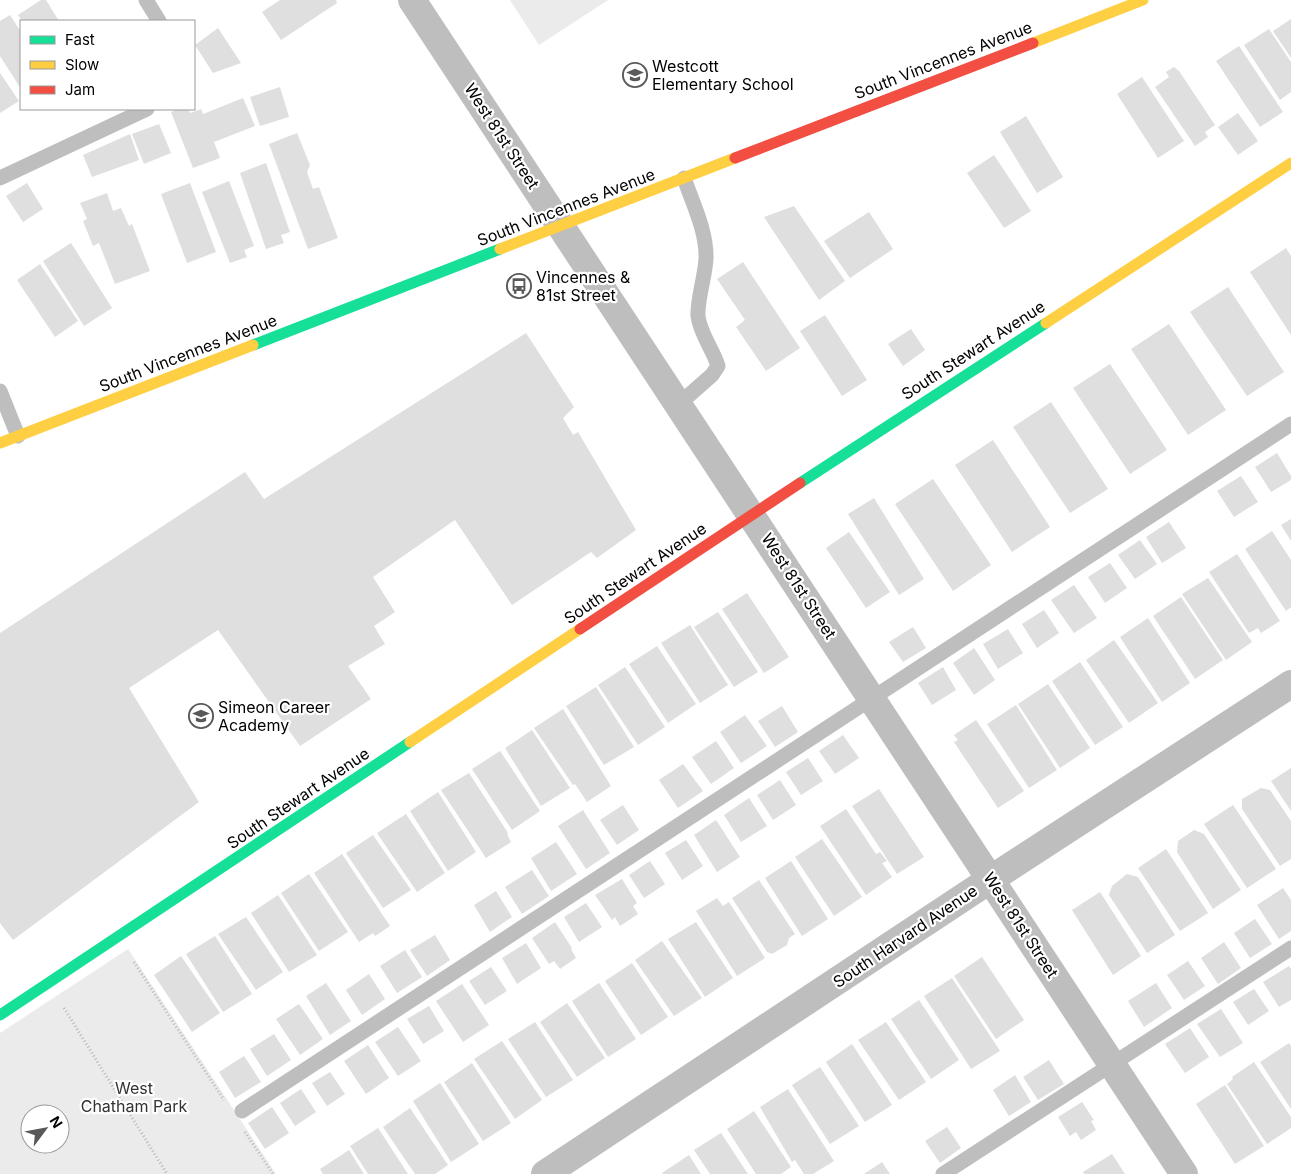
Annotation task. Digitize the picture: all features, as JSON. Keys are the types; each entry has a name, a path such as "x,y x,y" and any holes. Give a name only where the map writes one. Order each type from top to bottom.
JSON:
{"street":[{"name":"West 81st Street","path":"412,0 1184,1174"},
{"name":"South Vincennes Avenue","path":"0,443 1143,0"},
{"name":"South Stewart Avenue","path":"0,1016 751,515 1291,163"},
{"name":"South Harvard Avenue","path":"545,1174 991,879 1291,684"}],"lane":[{"path":"146,0 158,20"},
{"path":"0,178 146,110"},
{"path":"679,404 712,375 718,366 698,318 706,257 704,237 684,178"},
{"path":"0,391 18,436"},
{"path":"241,1118 872,698 1291,424"},
{"path":"943,1174 1291,948"}],"path":[{"path":"134,962 225,1101"},
{"path":"64,1008 167,1174"},
{"path":"241,1118 273,1174"}],"green space":[{"path":"510,0 608,0 539,45"},
{"name":"West Chatham Park","path":"128,949 276,1174 0,1174 0,1033"}],"building":[{"path":"41,0 46,0 58,20 21,20 18,15"},
{"path":"280,0 336,0 337,3 281,40 262,12"},
{"path":"10,15 20,30 20,87 0,56 0,21"},
{"path":"1291,19 1291,58 1273,31"},
{"path":"218,28 241,63 213,73 195,45"},
{"path":"1269,29 1291,62 1291,92 1280,100 1244,45"},
{"path":"1239,46 1283,112 1260,127 1216,61"},
{"path":"1174,67 1179,71 1215,125 1205,132 1208,137 1195,146 1155,87 1169,77 1166,72"},
{"path":"0,73 19,101 0,113"},
{"path":"1142,77 1184,141 1158,158 1117,94"},
{"path":"280,87 289,117 260,126 250,97"},
{"path":"243,98 255,126 214,142 220,158 193,168 171,112 188,110 190,113 201,109 203,114"},
{"path":"1238,113 1258,141 1238,155 1218,127"},
{"path":"1026,116 1063,177 1037,193 1000,132"},
{"path":"159,124 171,153 144,164 132,134"},
{"path":"297,133 310,165 307,172 313,189 319,187 338,238 308,249 269,144"},
{"path":"130,134 139,160 92,177 83,155"},
{"path":"994,155 1031,211 1004,228 967,173"},
{"path":"266,163 290,232 281,235 284,243 266,249 240,173"},
{"path":"229,181 254,246 244,250 247,257 230,263 202,192"},
{"path":"27,183 43,209 23,222 6,196"},
{"path":"190,183 216,252 187,263 161,194"},
{"path":"107,193 113,211 121,208 129,226 132,224 150,271 115,284 99,243 93,246 83,221 87,219 80,203"},
{"path":"794,206 845,281 819,300 764,217"},
{"path":"869,212 893,249 850,278 824,241"},
{"path":"71,243 112,308 84,326 43,261"},
{"path":"1286,248 1291,256 1291,335 1250,272"},
{"path":"743,262 800,348 766,371 736,327 745,320 717,279"},
{"path":"40,264 78,321 55,337 17,280"},
{"path":"1228,287 1284,372 1247,396 1190,312"},
{"path":"825,315 867,380 842,396 800,331"},
{"path":"1169,324 1226,410 1188,435 1131,349"},
{"path":"911,329 925,350 903,366 888,344"},
{"path":"526,333 574,407 563,418 573,435 578,432 636,530 597,558 591,552 512,605 455,520 373,577 395,612 374,626 385,644 348,666 371,699 300,746 218,630 129,688 199,802 13,940 0,923 0,633 245,472 264,499"},
{"path":"1110,364 1167,450 1130,474 1073,388"},
{"path":"1051,402 1108,489 1070,513 1013,427"},
{"path":"993,440 1050,527 1012,552 955,465"},
{"path":"1277,453 1291,476 1291,480 1271,492 1255,467"},
{"path":"1241,476 1258,502 1234,517 1217,491"},
{"path":"933,479 991,565 953,591 895,504"},
{"path":"874,498 924,579 899,595 848,514"},
{"path":"1291,519 1291,541 1281,525"},
{"path":"1169,522 1186,548 1162,563 1146,537"},
{"path":"1272,531 1291,560 1291,607 1286,611 1245,549"},
{"path":"849,532 890,592 866,608 826,548"},
{"path":"1140,540 1157,564 1135,579 1118,555"},
{"path":"1237,554 1280,621 1261,633 1258,628 1249,633 1209,572"},
{"path":"1110,563 1127,588 1105,603 1088,577"},
{"path":"1208,578 1252,642 1226,660 1182,594"},
{"path":"1074,585 1097,618 1074,633 1051,600"},
{"path":"747,593 789,657 764,673 722,609"},
{"path":"1181,597 1223,660 1195,679 1153,616"},
{"path":"1044,610 1059,633 1037,648 1022,624"},
{"path":"718,612 758,672 734,687 694,627"},
{"path":"1148,618 1190,683 1162,702 1120,637"},
{"path":"690,625 728,685 700,703 661,643"},
{"path":"913,627 926,648 903,662 889,642"},
{"path":"1008,629 1023,653 998,669 983,644"},
{"path":"1114,640 1158,703 1129,723 1086,660"},
{"path":"657,646 696,704 668,723 629,664"},
{"path":"974,648 995,680 974,695 953,663"},
{"path":"1080,662 1123,727 1095,745 1052,681"},
{"path":"625,667 665,727 638,745 598,685"},
{"path":"943,667 956,690 932,705 918,683"},
{"path":"1048,684 1090,748 1060,768 1018,704"},
{"path":"596,687 634,747 604,765 566,706"},
{"path":"1016,705 1057,770 1029,788 987,724"},
{"path":"782,706 798,732 775,747 758,721"},
{"path":"563,709 611,786 587,802 534,728"},
{"path":"745,715 767,746 741,763 720,732"},
{"path":"976,720 1024,791 998,808 954,742 958,740 954,735"},
{"path":"532,730 570,788 541,806 505,748"},
{"path":"843,735 859,758 835,774 819,751"},
{"path":"716,741 734,768 711,784 692,757"},
{"path":"500,751 540,811 512,830 472,769"},
{"path":"808,758 823,781 801,795 786,772"},
{"path":"683,764 703,791 678,808 659,780"},
{"path":"1291,768 1291,811 1271,781"},
{"path":"469,773 508,833 511,842 486,858 441,790"},
{"path":"780,780 796,805 773,820 757,795"},
{"path":"1261,788 1270,790 1291,821 1291,859 1280,866 1242,809 1242,799"},
{"path":"879,789 924,857 897,874 852,806"},
{"path":"438,792 476,852 448,871 410,811"},
{"path":"749,798 767,826 741,842 724,815"},
{"path":"623,805 639,830 617,845 600,820"},
{"path":"1233,805 1276,869 1247,888 1204,824"},
{"path":"846,809 876,854 880,852 887,861 882,863 892,877 866,895 820,826"},
{"path":"583,810 610,853 586,869 558,826"},
{"path":"406,814 445,873 417,892 377,833"},
{"path":"716,820 740,857 717,872 694,835"},
{"path":"1194,830 1204,834 1241,890 1213,909 1177,852 1178,841"},
{"path":"373,835 411,890 383,908 346,853"},
{"path":"822,839 862,897 834,916 795,857"},
{"path":"686,840 703,866 682,880 665,853"},
{"path":"556,842 577,874 551,891 531,858"},
{"path":"1166,849 1208,913 1180,931 1138,868"},
{"path":"342,854 390,926 375,936 373,933 359,942 314,873"},
{"path":"650,861 665,884 644,898 629,875"},
{"path":"791,861 828,919 802,936 765,878"},
{"path":"532,870 549,896 522,914 505,887"},
{"path":"309,874 348,932 319,951 281,893"},
{"path":"1127,874 1138,877 1175,935 1147,953 1109,895 1112,886"},
{"path":"622,879 637,903 633,906 638,914 620,926 615,917 612,920 595,895"},
{"path":"759,880 795,934 789,938 787,945 772,954 767,952 732,898"},
{"path":"1283,888 1291,900 1291,931 1279,939 1257,905"},
{"path":"496,891 512,917 490,932 474,905"},
{"path":"1100,892 1141,956 1113,975 1072,910"},
{"path":"278,895 317,955 289,972 251,913"},
{"path":"717,898 723,906 729,902 765,958 737,976 696,911"},
{"path":"586,903 602,927 579,942 564,917"},
{"path":"246,917 283,972 256,990 218,934"},
{"path":"1255,919 1272,944 1250,958 1234,933"},
{"path":"555,922 572,948 576,958 560,969 554,961 549,964 532,938"},
{"path":"696,922 733,978 705,997 668,939"},
{"path":"435,935 450,960 427,976 410,950"},
{"path":"215,936 252,994 223,1012 186,954"},
{"path":"662,941 702,998 674,1016 635,960"},
{"path":"1224,942 1241,968 1218,984 1201,958"},
{"path":"526,943 541,968 517,984 502,958"},
{"path":"405,950 422,977 397,993 380,966"},
{"path":"181,956 220,1013 192,1032 154,975"},
{"path":"982,957 1024,1020 996,1039 954,976"},
{"path":"1188,961 1205,986 1184,1000 1167,975"},
{"path":"632,963 668,1017 641,1035 605,981"},
{"path":"1289,966 1291,969 1291,1000 1279,1007 1263,982"},
{"path":"491,967 507,991 485,1005 469,981"},
{"path":"369,974 385,999 362,1015 346,990"},
{"path":"952,978 1000,1051 971,1069 924,996"},
{"path":"326,983 351,1021 330,1035 306,996"},
{"path":"599,983 636,1039 608,1057 572,1001"},
{"path":"1156,983 1172,1008 1144,1027 1128,1001"},
{"path":"462,984 489,1025 463,1042 436,1001"},
{"path":"1254,989 1269,1011 1248,1025 1233,1002"},
{"path":"919,1000 959,1060 931,1079 891,1019"},
{"path":"567,1003 605,1058 577,1077 540,1022"},
{"path":"299,1004 323,1039 300,1055 276,1019"},
{"path":"429,1006 444,1031 423,1044 407,1019"},
{"path":"1221,1009 1243,1043 1220,1057 1197,1024"},
{"path":"535,1022 573,1080 546,1097 508,1039"},
{"path":"886,1022 926,1082 899,1100 858,1040"},
{"path":"398,1027 421,1061 398,1076 375,1042"},
{"path":"1190,1028 1209,1057 1185,1073 1165,1044"},
{"path":"274,1034 291,1060 267,1076 250,1049"},
{"path":"502,1041 542,1100 515,1119 474,1059"},
{"path":"1289,1043 1291,1046 1291,1109 1260,1062"},
{"path":"852,1044 892,1105 865,1122 826,1062"},
{"path":"368,1045 389,1078 366,1094 344,1061"},
{"path":"244,1056 261,1082 235,1098 219,1072"},
{"path":"1049,1060 1064,1084 1038,1100 1023,1077"},
{"path":"1254,1062 1291,1117 1291,1128 1267,1144 1227,1084 1233,1079 1232,1077"},
{"path":"472,1063 511,1123 483,1141 444,1082"},
{"path":"820,1067 859,1126 830,1144 792,1085"},
{"path":"330,1072 345,1094 327,1106 312,1083"},
{"path":"1015,1075 1031,1102 1009,1116 993,1090"},
{"path":"440,1083 479,1144 451,1162 413,1101"},
{"path":"1225,1085 1264,1146 1235,1164 1196,1104"},
{"path":"301,1089 316,1112 295,1126 280,1103"},
{"path":"788,1089 834,1161 813,1174 804,1174 795,1160 792,1162 760,1107"},
{"path":"1082,1102 1094,1120 1091,1121 1096,1130 1081,1140 1076,1132 1070,1136 1058,1117"},
{"path":"272,1107 289,1133 265,1149 248,1123"},
{"path":"410,1108 448,1165 435,1174 415,1174 383,1127"},
{"path":"754,1111 791,1167 781,1174 756,1174 727,1129"},
{"path":"947,1127 961,1148 940,1163 925,1141"},
{"path":"378,1128 408,1174 368,1174 350,1146"},
{"path":"721,1133 748,1174 710,1174 694,1150"},
{"path":"349,1150 364,1174 323,1174 320,1169"},
{"path":"1112,1154 1125,1174 1084,1174 1083,1172"},
{"path":"689,1155 701,1174 662,1173"},
{"path":"882,1162 890,1174 864,1174"}],"traffic: fast":[{"path":"253,345 500,249"},
{"path":"800,483 1046,323"},
{"path":"0,1015 410,742"}],"traffic: slow":[{"path":"1033,43 1143,0"},
{"path":"500,249 735,158"},
{"path":"1046,323 1291,163"},
{"path":"0,443 253,345"},
{"path":"410,742 580,629"}],"traffic: jam":[{"path":"735,158 1033,43"},
{"path":"580,629 800,483"}],"place":[{"name":"Westcott Elementary School","path":"635,75"},
{"name":"Vincennes & 81st Street","path":"519,286"},
{"name":"Simeon Career Academy","path":"201,716"}]}
